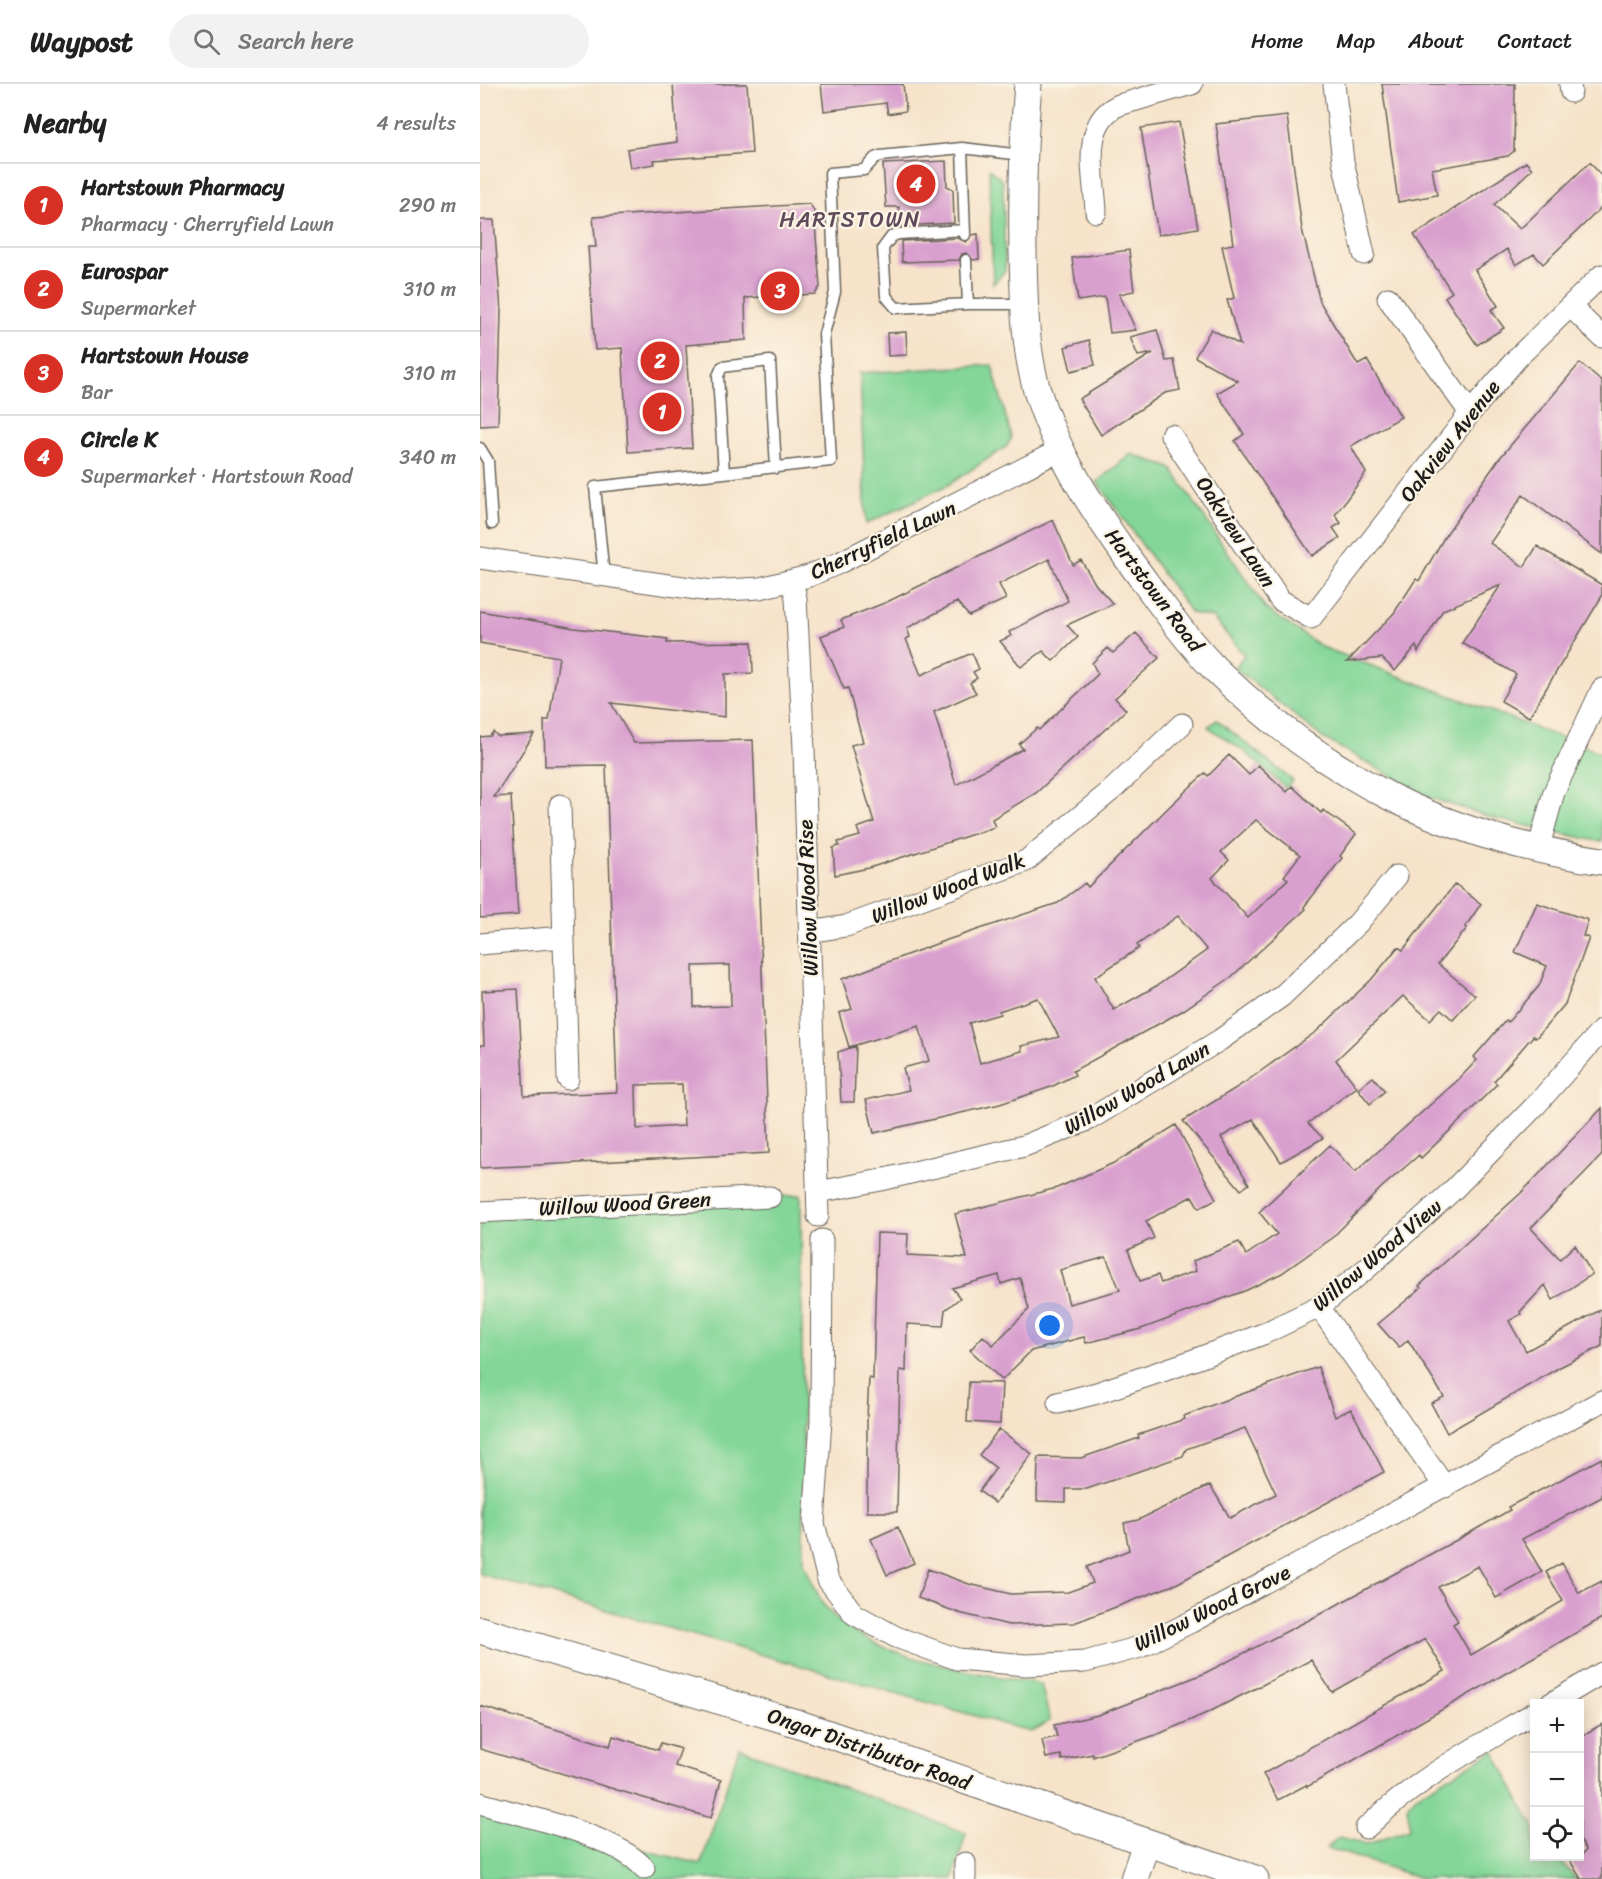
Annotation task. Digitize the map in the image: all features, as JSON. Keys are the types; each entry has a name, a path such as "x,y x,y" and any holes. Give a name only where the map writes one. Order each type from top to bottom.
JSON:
{"street":[{"name":"Hartstown Road","path":"1028,84 1022,154 1023,304 1036,384 1060,450 1079,486 1148,585 1214,668 1261,709 1355,779 1415,811 1474,833 1538,850 1602,861"},
{"path":"1096,212 1092,153 1094,134 1100,119 1109,110 1119,105 1192,84"},
{"path":"1334,84 1343,161 1364,254"},
{"name":"Oakview Avenue","path":"1311,618 1470,413 1518,357 1602,275"},
{"path":"1388,298 1470,413"},
{"path":"1570,306 1602,337"},
{"name":"Oakview Lawn","path":"1171,435 1280,600 1311,618"},
{"name":"Cherryfield Lawn","path":"480,558 711,591 737,591 792,581 819,572 880,544 1060,450"},
{"name":"Willow Wood Rise","path":"792,581 796,598 800,659 818,1216"},
{"path":"1538,850 1554,792 1585,721 1602,689"},
{"name":"Willow Wood Walk","path":"809,932 846,926 1026,861 1113,789 1182,724"},
{"path":"560,805 562,937 568,1079"},
{"name":"Willow Wood Lawn","path":"818,1192 913,1173 1024,1146 1090,1119 1205,1050 1282,996 1359,923 1397,876"},
{"path":"480,944 562,937"},
{"name":"Willow Wood View","path":"1058,1403 1097,1393 1180,1365 1263,1334 1319,1307 1366,1269 1453,1190 1536,1105 1602,1029"},
{"name":"Willow Wood Green","path":"480,1212 770,1197"},
{"name":"Willow Wood Grove","path":"822,1240 821,1420 814,1523 828,1580 854,1614 896,1637 957,1659 1026,1665 1085,1662 1140,1647 1445,1488 1602,1401"},
{"path":"1319,1307 1445,1488"},
{"name":"Ongar Distributor Road","path":"480,1630 796,1723 1255,1879"},
{"path":"1558,1699 1602,1673"},
{"path":"1366,1828 1397,1798 1426,1776 1530,1715"},
{"path":"480,1803 612,1843 633,1855 644,1868"},
{"path":"1134,1879 1146,1843"}],"lane":[{"path":"962,148 965,232 892,236 883,248 886,296 896,308 1023,304"},
{"path":"604,577 595,487 831,461 824,334 836,292 830,173 864,170 880,156 962,148 1022,154"},
{"path":"966,260 968,304"},
{"path":"724,473 718,376 722,367 727,364 770,361 776,468"},
{"path":"480,448 488,461 492,524"}],"green space":[{"path":"989,169 1003,181 1005,271 993,284"},
{"path":"992,365 1010,432 1011,439 1006,447 948,485 866,524 860,373"},
{"path":"1131,454 1171,468 1266,609 1322,647 1602,753 1602,842 1496,819 1431,798 1323,738 1235,668 1244,655 1213,618 1191,613 1097,482"},
{"path":"1217,720 1293,781 1286,788 1244,751 1208,727"},
{"path":"801,1195 804,1563 824,1605 842,1623 866,1639 924,1661 1041,1684 1050,1721 1031,1732 480,1574 480,1215"},
{"path":"739,1748 966,1833 953,1879 480,1879 480,1810 701,1864"},
{"path":"1494,1751 1530,1819 1530,1861 1560,1861 1576,1879 1424,1879 1327,1848 1339,1837 1367,1844 1409,1829 1408,1805 1418,1794"}],"building":[{"path":"673,84 747,84 752,153 654,160 655,164 630,168 627,149 677,142"},
{"path":"821,84 903,84 906,111 888,114 886,103 824,111"},
{"path":"1382,84 1515,84 1514,151 1508,156 1432,169 1437,195 1398,202"},
{"path":"1287,116 1302,229 1320,302 1358,365 1367,360 1401,417 1351,446 1366,473 1335,515 1341,523 1333,528 1340,538 1312,556 1235,441 1244,434 1217,393 1238,381 1195,357 1211,329 1240,345 1227,300 1234,298 1222,246 1233,244 1216,124"},
{"path":"1179,122 1198,228 1158,235 1141,128"},
{"path":"946,161 947,186 953,189 954,223 900,226 899,207 886,207 883,164"},
{"path":"1526,162 1532,169 1494,205 1520,229 1590,162 1602,177 1602,207 1543,264 1534,254 1516,265 1507,249 1475,270 1498,306 1491,310 1504,328 1477,345 1445,297 1452,292 1414,235"},
{"path":"810,204 814,211 820,287 815,294 745,298 746,340 686,345 692,448 628,452 622,348 595,350 588,247 596,247 593,217"},
{"path":"480,220 494,220 501,311 498,425 480,426"},
{"path":"978,234 979,259 973,260 966,253 962,254 959,260 902,262 901,241 958,238 966,242 972,235"},
{"path":"1129,250 1134,291 1119,294 1136,330 1110,333 1105,297 1078,301 1072,258"},
{"path":"1157,330 1166,361 1174,360 1180,390 1165,393 1101,435 1079,399 1153,353 1138,356 1130,337"},
{"path":"906,332 907,355 888,356 887,333"},
{"path":"1089,340 1095,365 1071,371 1065,347"},
{"path":"1580,363 1602,382 1602,554 1523,495 1490,543 1524,567 1537,546 1602,585 1602,596 1529,717 1501,701 1516,674 1462,643 1501,585 1443,610 1418,652 1416,646 1395,671 1382,658 1347,662 1394,613 1416,579 1419,581 1445,536 1499,459"},
{"path":"1053,520 1073,565 1081,560 1096,585 1113,604 1067,625 1078,637 1053,661 1043,651 1021,667 1000,641 1011,636 1009,632 1068,601 1049,559 999,584 1006,599 969,616 957,602 907,628 910,637 906,639 921,675 972,653 979,669 973,672 977,678 970,683 976,693 934,712 956,785 1023,749 1019,744 1037,728 1039,730 1098,674 1092,663 1108,648 1113,653 1136,633 1159,658 1115,698 1126,710 1036,793 992,819 995,827 869,868 835,875 833,848 839,846 838,842 860,836 857,828 874,822 851,745 863,742 848,688 844,689 821,636 844,627 841,620 887,602"},
{"path":"480,611 574,628 668,639 667,643 752,642 753,673 725,674 725,717 611,703 634,743 753,740 769,1153 480,1168 480,1045 484,1045 482,991 518,989 524,1096 617,1092 606,765 545,766 544,720 549,720 559,657 480,643","holes":["730,965 731,1006 694,1007 693,966","682,1084 684,1126 637,1129 636,1085"]},
{"path":"493,732 498,736 534,734 494,797 511,796 518,915 480,918 480,737 490,736"},
{"path":"1229,755 1249,775 1258,765 1287,792 1292,786 1321,813 1323,810 1356,834 1340,856 1342,858 1304,907 1306,909 1230,978 1182,1011 1073,1071 1075,1075 1051,1087 1000,1104 874,1133 866,1100 909,1090 903,1068 929,1061 919,1026 849,1047 839,1013 852,1009 842,979 944,941 1058,903 1085,883 1088,887 1205,773 1208,776","holes":["1256,820 1300,855 1284,876 1288,879 1248,918 1212,878 1229,860 1221,852","1178,916 1207,950 1158,985 1114,1010 1095,977 1139,948 1137,945","1038,998 1059,1037 1021,1046 1022,1051 980,1063 969,1023 1000,1014 999,1011"]},
{"path":"1455,884 1481,904 1465,927 1467,928 1438,964 1475,995 1453,1020 1441,1009 1430,1020 1403,996 1336,1060 1357,1087 1308,1123 1323,1138 1281,1162 1253,1119 1221,1137 1249,1184 1241,1190 1183,1121 1244,1083 1317,1031 1371,980 1398,947 1403,950"},
{"path":"1537,903 1588,920 1583,936 1589,938 1565,1004 1536,1038 1533,1036 1494,1081 1497,1084 1421,1158 1419,1155 1381,1188 1333,1237 1282,1273 1247,1290 1141,1329 1086,1343 1084,1337 1031,1351 1002,1380 970,1350 983,1336 993,1345 1029,1309 1020,1278 1001,1284 999,1275 952,1288 960,1298 945,1310 943,1326 907,1324 906,1371 900,1370 897,1512 867,1512 867,1417 869,1378 873,1379 877,1233 908,1234 907,1255 967,1258 955,1214 1057,1188 1116,1162 1176,1125 1216,1199 1199,1208 1192,1196 1146,1221 1154,1238 1128,1250 1140,1281 1158,1275 1161,1283 1196,1271 1193,1261 1239,1242 1246,1255 1277,1234 1259,1212 1330,1145 1355,1172 1458,1080 1477,1060 1474,1057 1539,986 1547,966 1515,952","holes":["1106,1257 1120,1290 1069,1304 1060,1270"]},
{"path":"856,1046 854,1102 841,1102 838,1052"},
{"path":"1373,1077 1385,1091 1370,1104 1358,1089"},
{"path":"1602,1108 1602,1155 1531,1228 1560,1259 1575,1245 1592,1274 1553,1300 1545,1285 1520,1312 1521,1314 1509,1321 1526,1351 1602,1309 1602,1346 1560,1367 1447,1433 1431,1403 1444,1397 1408,1340 1399,1348 1378,1324 1421,1288 1419,1286 1521,1193"},
{"path":"1318,1367 1335,1417 1351,1409 1384,1472 1176,1584 1074,1623 1009,1625 959,1613 918,1598 928,1569 969,1584 1011,1594 1068,1592 1093,1583 1087,1567 1129,1550 1124,1523 1138,1520 1210,1485 1230,1518 1276,1494 1245,1428 1186,1449 1183,1456 1087,1489 1066,1489 1066,1502 1037,1501 1038,1457 1081,1458 1139,1438 1138,1435 1185,1419 1184,1416 1228,1399"},
{"path":"969,1382 1002,1383 1000,1424 967,1422"},
{"path":"999,1429 1032,1454 995,1503 979,1491 996,1468 979,1455"},
{"path":"1602,1458 1602,1497 1522,1539 1542,1572 1496,1598 1478,1566 1438,1587 1458,1621 1453,1624 1471,1655 1563,1601 1546,1572 1562,1563 1579,1593 1602,1581 1602,1618 1307,1787 1306,1785 1278,1800 1263,1774 1445,1671 1425,1639 1332,1692 1311,1660 1209,1712 1161,1733 1093,1757 1093,1754 1062,1760 1061,1755 1046,1758 1042,1740 1057,1737 1054,1725 1098,1715 1203,1674 1309,1620 1510,1510 1508,1507"},
{"path":"898,1527 914,1563 887,1575 871,1539"},
{"path":"480,1706 610,1746 613,1736 658,1750 661,1743 681,1749 675,1766 721,1780 711,1818 480,1749"},
{"path":"1602,1724 1602,1879 1581,1879 1570,1861 1584,1861 1586,1850 1584,1846 1584,1735"}],"place":[{"name":"Circle K","path":"916,184"},
{"name":"Hartstown House","path":"780,291"},
{"name":"Eurospar","path":"660,361"},
{"name":"Hartstown Pharmacy","path":"662,412"}],"district":[{"name":"HARTSTOWN","path":"850,219"}]}
